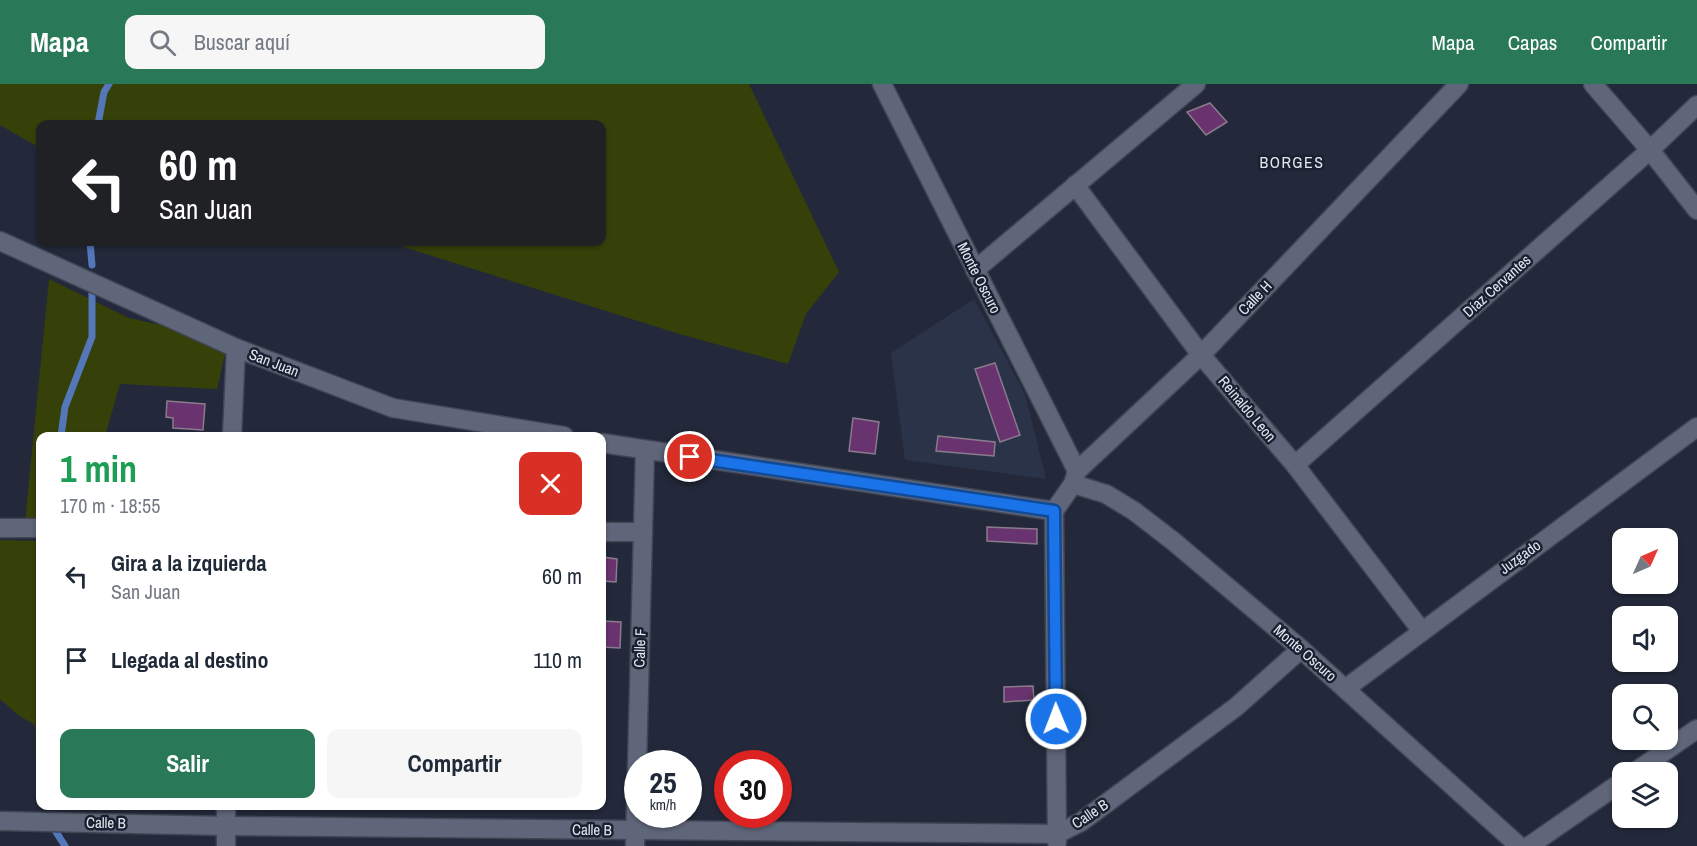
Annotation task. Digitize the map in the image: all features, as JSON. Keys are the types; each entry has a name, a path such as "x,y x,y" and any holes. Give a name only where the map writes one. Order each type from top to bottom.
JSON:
{"street":[{"name":"Monte Oscuro","path":"882,84 1075,478 1134,511 1173,541 1302,649 1519,846"},
{"path":"975,270 1196,84"},
{"name":"Calle H","path":"1054,511 1075,478 1201,355 1459,84"},
{"path":"1593,84 1650,150 1697,210"},
{"name":"Díaz Cervantes","path":"1295,465 1650,150 1697,105"},
{"name":"Reinaldo Leon","path":"1075,185 1201,355 1295,465 1421,630"},
{"name":"San Juan","path":"0,241 236,348 393,408 540,432"},
{"path":"232,432 236,348"},
{"name":"Juzgado","path":"1345,689 1421,630 1697,428"},
{"path":"606,444 1054,511 1057,840"},
{"name":"Calle F","path":"635,838 645,450"},
{"path":"0,528 36,528"},
{"path":"606,532 644,532"},
{"name":"Calle B","path":"0,821 635,838 1057,840 1236,707 1302,649"},
{"path":"1649,762 1697,729"},
{"path":"1529,846 1612,789"},
{"path":"226,810 226,846"}],"shaded area":[{"path":"974,299 1025,394 1046,479 905,460 891,353"}],"green space":[{"path":"0,84 749,84 839,272 806,314 788,364 676,333 401,246 606,246 606,120 36,120 36,146 0,125"},
{"path":"49,279 129,318 173,328 225,354 217,389 120,384 106,432 36,432 36,523 25,522"},
{"path":"0,540 36,541 36,765 35,725 18,715 0,699"}],"building":[{"path":"1210,103 1227,122 1206,135 1187,112"},
{"path":"995,363 1020,435 1000,442 975,369"},
{"path":"167,401 205,404 203,430 173,428 173,418 166,417"},
{"path":"853,418 879,422 875,454 849,451"},
{"path":"938,436 995,442 994,456 936,451"},
{"path":"987,527 1037,529 1037,544 987,541"},
{"path":"606,558 617,559 616,582 606,581"},
{"path":"606,621 621,622 620,648 606,647"},
{"path":"1033,686 1034,700 1004,702 1004,687"}],"waterway":[{"path":"99,120 104,92 109,84"},
{"path":"90,246 92,265"},
{"path":"62,432 65,407 92,337 92,292"},
{"path":"56,832 65,846"}],"district":[{"name":"BORGES","path":"1292,162"}],"route":[{"path":"690,457 1054,511 1056,719"}]}
